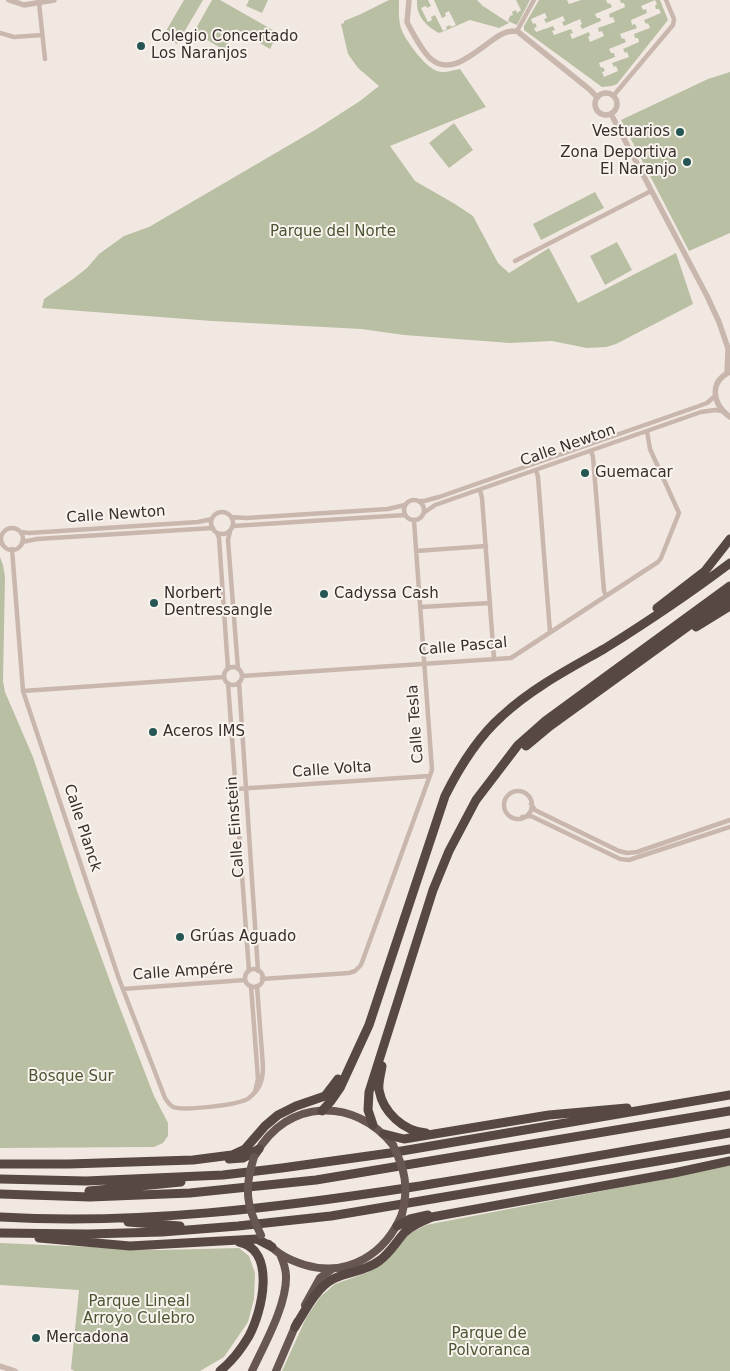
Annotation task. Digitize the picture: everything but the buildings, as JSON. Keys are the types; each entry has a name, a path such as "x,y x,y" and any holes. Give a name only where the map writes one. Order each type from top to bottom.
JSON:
{"highway":[{"path":"640,626 651,612 705,571 730,539"},
{"path":"322,1111 328,1106 337,1092 369,1025 445,796 459,768 480,739 502,715 536,690 640,626 730,563"},
{"path":"373,1125 368,1110 369,1092 432,890 476,800 518,746 544,722 730,586"},
{"path":"453,844 484,799 524,747 550,726 730,596"},
{"path":"667,642 730,606"},
{"path":"385,1040 379,1083 386,1108 404,1126 415,1131 431,1134"},
{"path":"193,1160 232,1155 245,1148 265,1126 278,1116 296,1106 325,1096 354,1056"},
{"path":"57,1196 184,1182 223,1175 324,1163 730,1095"},
{"path":"384,1134 404,1138 549,1115 626,1108 690,1098 714,1098"},
{"path":"335,1111 352,1114 373,1125 393,1145 402,1163 406,1180 406,1201 398,1226 378,1250 364,1260 348,1266 332,1269 313,1268 296,1263 280,1254 261,1235 252,1218 247,1191 248,1175 257,1153 273,1132 288,1121 310,1113 335,1111"},
{"path":"0,1194 90,1197 190,1193 316,1180 730,1111"},
{"path":"0,1216 106,1218 232,1211 328,1200 730,1133"},
{"path":"3,1233 88,1234 162,1232 331,1216 730,1149"},
{"path":"0,1164 193,1160 236,1158 257,1153"},
{"path":"295,1327 320,1290 328,1282 361,1271 377,1262 391,1250 404,1234 419,1223 432,1217 730,1161"},
{"path":"0,1179 86,1181 223,1175"},
{"path":"398,1226 416,1217 500,1204"},
{"path":"106,1218 117,1222 181,1226 238,1226"},
{"path":"3,1233 16,1236 130,1246 257,1239 272,1247"},
{"path":"220,1371 249,1336 260,1311 263,1288 260,1262 254,1249 245,1243 231,1240"},
{"path":"253,1368 270,1336 286,1288 286,1275 280,1254"},
{"path":"276,1371 311,1290 320,1278 332,1269"}],"street":[{"path":"9,0 24,5 54,0"},
{"path":"409,0 407,22 426,53 436,63 451,65 461,62 504,33 517,31 597,97"},
{"path":"517,31 534,0"},
{"path":"614,95 673,25 674,19 666,0"},
{"path":"39,3 44,59"},
{"path":"0,33 14,36 42,35"},
{"path":"606,92 614,95 618,102 614,112 602,115 598,112 595,105 597,97 601,93 606,92"},
{"path":"611,114 711,305 729,351 728,373 719,381 715,396 716,402 722,411 730,417"},
{"path":"515,261 652,190"},
{"name":"Calle Newton","path":"420,501 424,502 439,497 699,406 715,396"},
{"name":"Calle Newton","path":"425,512 435,505 701,412 722,411"},
{"name":"Calle Pascal","path":"242,676 511,658 658,562 679,513 650,449 647,431"},
{"path":"591,451 604,592 606,596"},
{"path":"536,470 550,632"},
{"path":"480,490 494,659"},
{"path":"231,517 231,529 228,540 238,668 242,676 239,682 234,684 228,683 224,677 228,668 219,538 213,528 212,519 222,513 231,517 246,518 388,509 405,505 412,500 420,501 424,506 425,512 423,516 414,521 410,520 405,515 405,505"},
{"path":"217,533 222,534 231,529 405,515"},
{"name":"Calle Newton","path":"21,532 198,522 212,519"},
{"name":"Calle Tesla","path":"262,979 339,974 355,971 361,965 432,770 414,521"},
{"path":"11,528 21,532 22,542 18,547 12,549 3,544 3,534 11,528"},
{"name":"Calle Newton","path":"22,542 213,528"},
{"path":"416,551 486,546"},
{"name":"Calle Planck","path":"12,549 23,691 123,989 165,1098 169,1104 182,1108 236,1104 248,1099 255,1092"},
{"path":"421,607 490,603"},
{"path":"228,668 238,668"},
{"path":"23,691 224,677"},
{"name":"Calle Einstein","path":"239,682 258,971"},
{"name":"Calle Einstein","path":"228,683 249,971"},
{"name":"Calle Volta","path":"236,789 429,776"},
{"path":"730,820 637,852 627,853 619,851 536,810 527,795 520,791 512,792 505,799 505,809 509,816 517,818 531,816 620,859 629,860 730,827"},
{"path":"522,818 530,811 531,804"},
{"path":"254,970 258,971 262,979 258,986 263,1079 255,1092 258,1079 251,986 245,980 249,971 254,970"},
{"name":"Calle Ampére","path":"123,989 245,980"},
{"path":"251,986 258,986"},
{"path":"0,1366 15,1371"}],"green space":[{"path":"184,0 203,0 177,44 163,36"},
{"path":"212,0 220,0 278,33 270,49 236,29 224,50 194,32"},
{"path":"249,0 268,0 262,13 246,6"},
{"name":"Parque del Norte","path":"389,0 399,0 399,19 402,31 427,65 440,72 460,69 486,107 390,146 415,181 473,216 498,263 509,273 549,248 578,303 676,253 693,304 616,344 606,347 587,348 552,341 510,343 404,335 361,329 212,321 42,308 44,299 87,268 99,254 124,236 149,227 315,130 360,101 379,86 358,68 348,54 341,24"},
{"path":"417,0 428,0 431,6 421,8 428,22 435,15 443,31 450,25 451,27 456,25 449,11 442,18 434,0 477,0 509,23 499,28 470,20 439,33 430,27 420,16"},
{"path":"516,0 530,0 517,25 508,21 510,16 513,15 512,12 516,10 517,13 521,10"},
{"path":"539,0 567,0 569,4 581,0 606,0 608,4 610,3 612,7 595,14 601,21 582,29 580,19 564,26 562,22 565,21 563,16 546,23 544,19 547,18 545,13 531,19 537,27 534,28 536,32 553,26 555,30 552,31 554,35 571,29 573,33 570,34 572,39 589,32 590,42 604,36 602,31 599,32 598,28 615,22 613,17 610,18 609,14 625,7 624,3 621,3 620,0 655,0 660,0 668,20 617,84 602,87 524,30 524,26","holes":["655,0 657,4 655,6 656,9 659,9 661,13 644,20 650,28 634,34 639,42 623,49 629,57 612,63 618,71 604,77 602,72 605,71 599,63 615,57 614,53 611,53 609,49 626,42 620,34 637,28 635,24 632,25 631,20 647,13 646,9 643,10 641,6"]},
{"name":"Zona Deportiva El Naranjo","path":"730,72 730,233 689,251 621,120 708,79"},
{"path":"454,123 473,150 449,168 429,143"},
{"path":"595,192 604,208 541,240 533,224"},
{"path":"617,242 632,270 605,285 590,256"},
{"name":"Bosque Sur","path":"0,557 5,577 3,681 5,692 33,757 77,891 118,1003 154,1096 168,1123 168,1136 163,1143 154,1147 0,1148"},
{"name":"Parque de Polvoranca","path":"730,1163 730,1371 282,1371 306,1318 320,1297 335,1284 369,1272 387,1260 409,1234 426,1225 654,1181"},
{"name":"Parque Lineal Arroyo Culebro","path":"0,1243 159,1250 239,1248 249,1256 255,1273 254,1299 248,1322 224,1357 200,1371 74,1371 71,1369 79,1290 0,1285"}],"place":[{"name":"Colegio Concertado Los Naranjos","path":"141,46"},
{"name":"Vestuarios","path":"680,132"},
{"name":"Zona Deportiva El Naranjo","path":"687,162"},
{"name":"Guemacar","path":"585,473"},
{"name":"Cadyssa Cash","path":"324,594"},
{"name":"Norbert Dentressangle","path":"154,603"},
{"name":"Aceros IMS","path":"153,732"},
{"name":"Grúas Aguado","path":"180,937"},
{"name":"Mercadona","path":"36,1338"}]}
